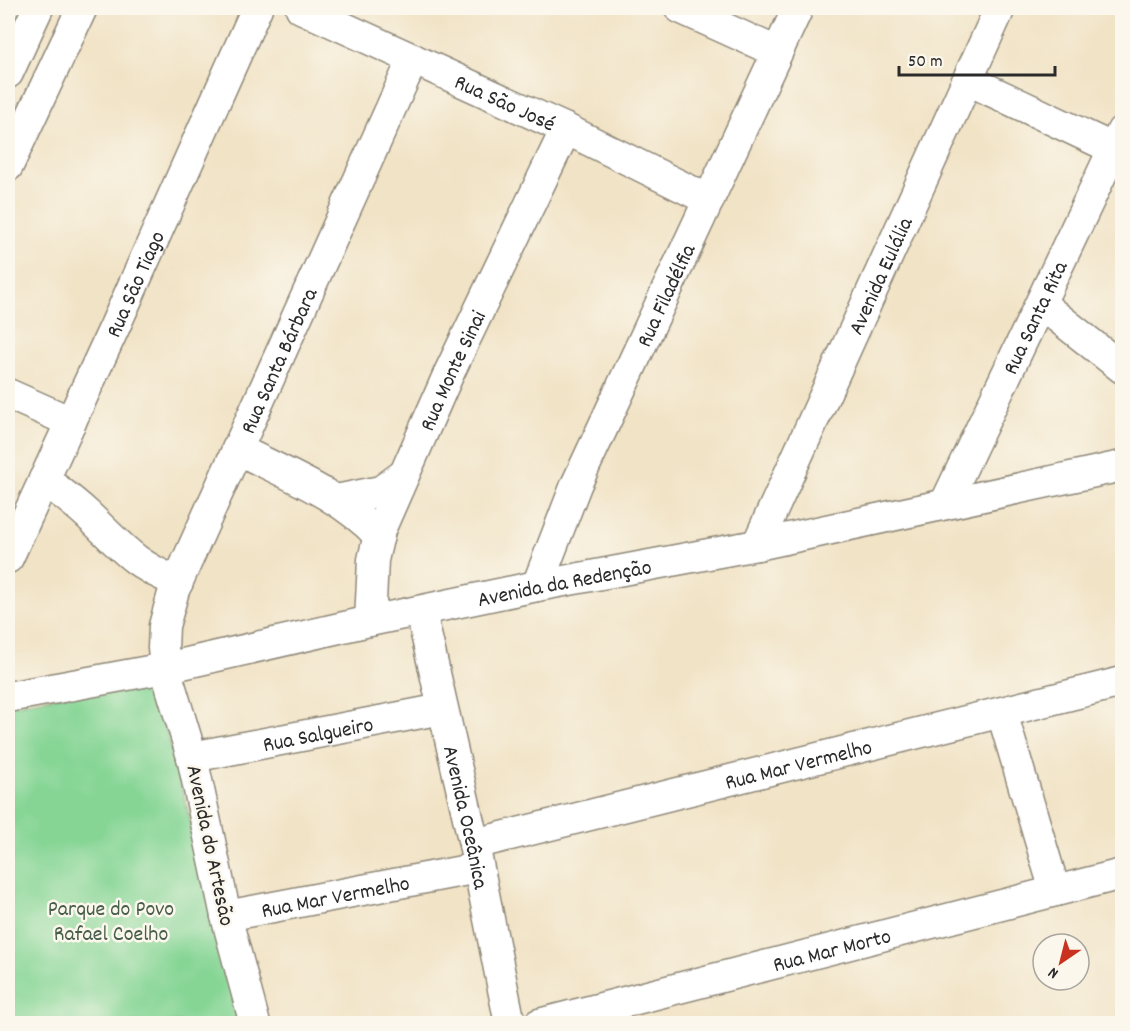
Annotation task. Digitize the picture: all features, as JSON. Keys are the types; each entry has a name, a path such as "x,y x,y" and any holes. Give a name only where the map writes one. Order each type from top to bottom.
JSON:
{"street":[{"path":"8,72 38,8"},
{"path":"8,166 82,8"},
{"name":"Rua São Tiago","path":"8,558 257,8"},
{"name":"Rua São José","path":"301,8 566,129 709,200"},
{"path":"680,8 777,52"},
{"name":"Rua Filadélfia","path":"537,586 576,485 798,8"},
{"name":"Avenida Eulália","path":"757,545 1000,8"},
{"name":"Rua Santa Bárbara","path":"165,668 164,626 178,582 413,59"},
{"path":"968,80 1118,140"},
{"name":"Rua Monte Sinai","path":"370,621 373,560 379,536 403,475 449,373 566,129"},
{"name":"Rua Santa Rita","path":"945,504 1118,140"},
{"path":"1041,304 1122,368"},
{"path":"8,394 71,422"},
{"path":"237,449 336,501 366,522 379,536"},
{"name":"Avenida da Redenção","path":"8,697 165,668 370,621 537,586 757,545 1122,466"},
{"path":"336,501 381,491 403,475"},
{"path":"44,479 81,509 122,550 149,569 178,582"},
{"name":"Avenida Oceânica","path":"421,612 476,856 510,1023"},
{"name":"Avenida do Artesão","path":"165,668 192,757 226,916 255,1023"},
{"name":"Rua Mar Vermelho","path":"226,916 476,856 1122,682"},
{"name":"Rua Salgueiro","path":"192,757 442,709"},
{"path":"1002,713 1055,891"},
{"name":"Rua Mar Morto","path":"539,1023 1122,874"}],"path":[{"path":"8,1021 14,1023"}],"green space":[{"name":"Parque do Povo Rafael Coelho","path":"153,679 244,1023 8,1024 8,705"}]}
